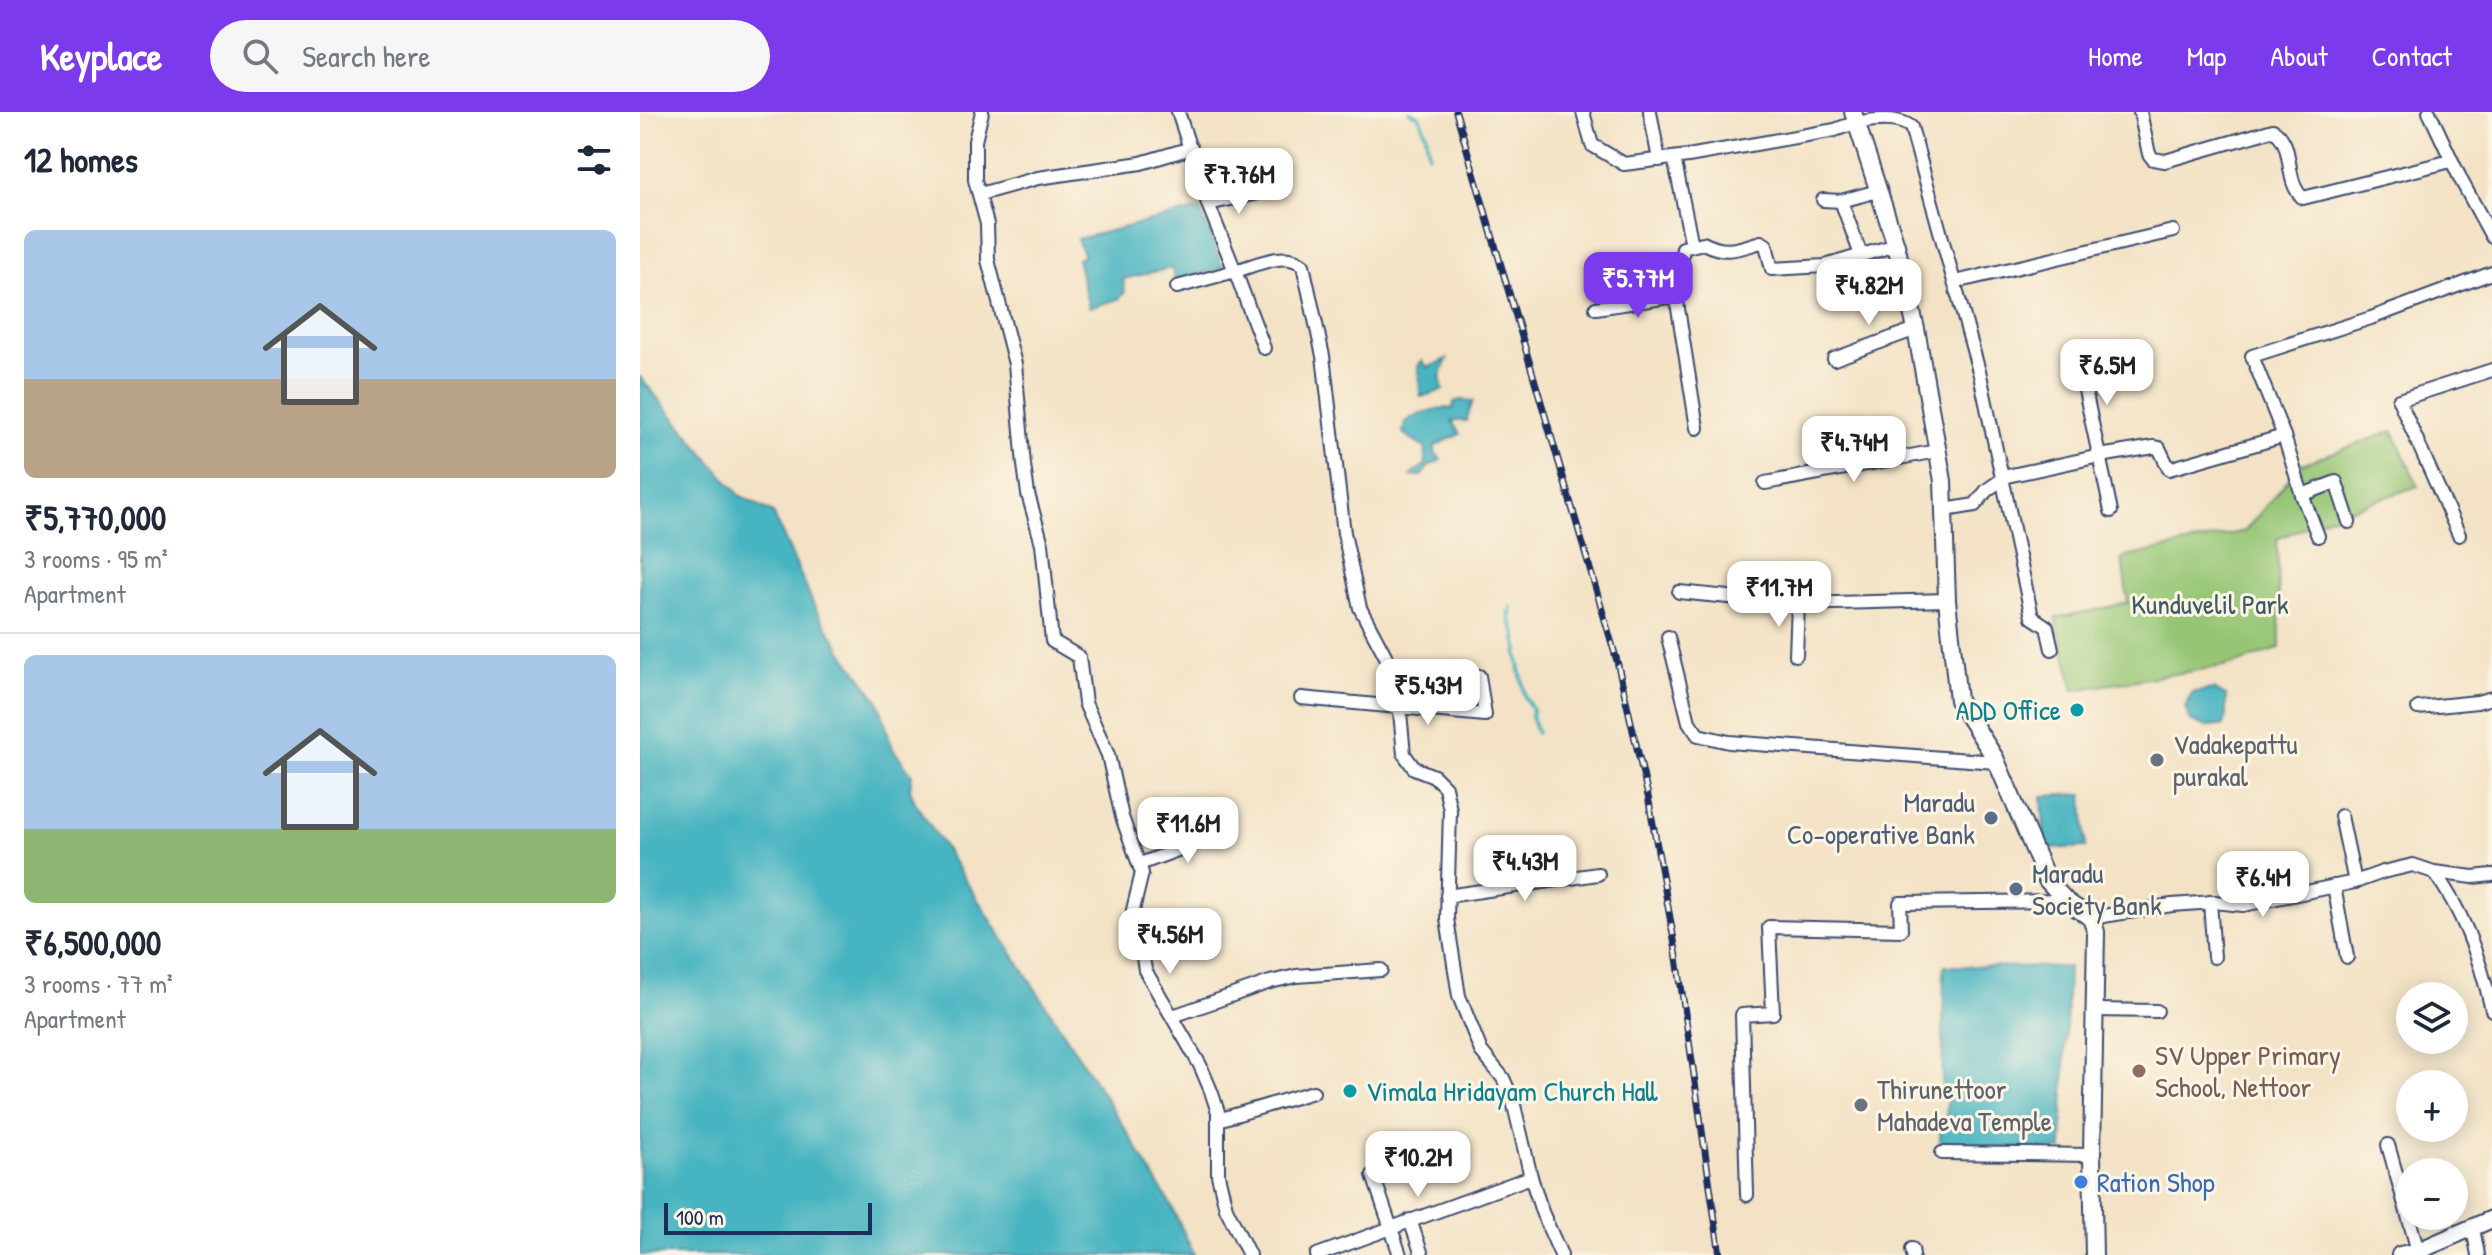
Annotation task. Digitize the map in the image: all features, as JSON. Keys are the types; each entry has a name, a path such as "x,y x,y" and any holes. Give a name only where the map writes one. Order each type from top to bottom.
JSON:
{"street":[{"path":"982,112 974,153 975,180 987,224 988,260 1015,364 1024,465 1028,494 1042,544 1052,641 1079,657 1085,703 1108,755 1122,817 1142,873 1133,910 1145,970 1200,1065 1218,1112 1218,1175 1226,1208 1249,1255"},
{"path":"1178,112 1208,204 1264,348"},
{"path":"1583,112 1592,145 1624,164 1835,130 1854,116 1904,121 1911,127 1980,375 2032,617 2047,627 2052,649"},
{"path":"1650,112 1659,160"},
{"path":"2140,112 2149,154 2153,159 2165,161 2273,130 2282,136 2296,191 2303,198 2451,161"},
{"path":"2429,112 2451,161 2486,214 2492,237"},
{"path":"1854,116 1896,245 1916,329 1945,510 1947,600 1958,700 1996,762 2047,880 2066,901 2091,918 2096,932 2092,1155 2094,1255"},
{"path":"980,194 1038,178 1141,163 1191,148"},
{"path":"1674,158 1692,245"},
{"path":"1823,200 1841,201 1878,191"},
{"path":"1208,204 1263,192"},
{"path":"1841,201 1861,255"},
{"path":"1955,282 2173,231"},
{"path":"1697,428 1676,296 1683,248 1703,243 1719,251 1727,251 1761,242 1766,245 1772,269 1825,266 1896,245"},
{"path":"1177,287 1284,257 1295,259 1303,265 1323,356 1350,567 1360,608 1386,657 1399,706 1404,754 1414,768 1434,776 1445,787 1450,810 1447,896 1450,944 1459,996 1481,1051 1503,1078 1513,1101 1531,1177 1561,1255"},
{"path":"2318,536 2284,436 2252,356 2371,318 2492,273"},
{"path":"1596,308 1676,296"},
{"path":"1834,359 1916,329"},
{"path":"2080,367 2111,511"},
{"path":"2459,535 2399,400 2492,370"},
{"path":"1945,510 1975,505 1987,490 2003,478 2100,456 2154,447 2159,448 2169,469 2284,436"},
{"path":"1765,483 1937,451"},
{"path":"2302,495 2336,482 2349,522"},
{"path":"1679,592 1798,604 1947,600"},
{"path":"1796,655 1798,604"},
{"path":"1668,637 1689,722 1698,735 1729,742 1996,762"},
{"path":"1301,698 1485,715 1479,676"},
{"path":"2418,708 2492,698"},
{"path":"2341,816 2355,882"},
{"path":"1140,864 1223,833"},
{"path":"2091,918 2172,905 2210,902 2243,905 2355,882 2413,865 2434,872 2473,877 2492,875"},
{"path":"2434,872 2448,891 2483,969 2492,1010"},
{"path":"1447,896 1598,874"},
{"path":"2334,886 2347,957"},
{"path":"1747,1195 1742,1015 1773,1013 1769,927 1901,930 1900,903 2066,901"},
{"path":"2210,902 2214,957"},
{"path":"1173,1016 1296,976 1381,970"},
{"path":"2095,1010 2157,1011"},
{"path":"1218,1120 1313,1092"},
{"path":"2388,1145 2418,1251"},
{"path":"1942,1153 2092,1155"},
{"path":"1373,1175 1400,1255"},
{"path":"1317,1255 1531,1177"},
{"path":"2400,1255 2418,1251 2492,1219"},
{"path":"1410,1220 1422,1255"},
{"path":"2473,1228 2478,1255"}],"green space":[{"name":"Kunduvelil Park","path":"2393,431 2418,486 2323,519 2277,539 2280,648 2236,664 2074,690 2056,618 2128,603 2122,558 2245,531 2301,464"}],"water":[{"path":"1200,209 1223,268 1176,281 1171,268 1123,279 1125,292 1119,299 1089,308 1077,259 1084,256 1077,239"},
{"path":"1447,359 1440,377 1443,390 1421,397 1418,366 1422,360 1427,368"},
{"path":"640,377 739,495 773,513 816,610 878,700 893,749 912,774 910,789 915,802 1121,1122 1172,1207 1194,1255 640,1255"},
{"path":"1473,401 1466,421 1452,421 1460,434 1435,446 1435,453 1441,460 1429,466 1422,476 1411,476 1425,465 1426,449 1403,433 1405,422 1428,411 1453,409 1454,402"},
{"path":"2213,689 2226,696 2223,726 2205,726 2190,721 2185,707 2192,693"},
{"path":"2083,794 2086,847 2045,849 2042,796"},
{"path":"2267,862 2272,877 2267,889 2255,894 2250,879"},
{"path":"1944,966 2068,967 2062,1150 1940,1146 1940,1128 1946,1127 1947,1097 1942,1097"}],"waterway":[{"path":"1410,112 1419,116 1429,155"},
{"path":"1511,607 1510,617 1519,650 1525,697 1532,710 1531,717 1537,733"}],"railway":[{"path":"1456,112 1617,661 1648,796 1676,951 1720,1255"}],"place":[{"name":"ADD Office","path":"2077,710"},
{"name":"Vadakepattu purakal","path":"2157,760"},
{"name":"Maradu Co-operative Bank","path":"1991,818"},
{"name":"Maradu Society Bank","path":"2016,889"},
{"name":"SV Upper Primary School, Nettoor","path":"2139,1071"},
{"name":"Vimala Hridayam Church Hall","path":"1350,1091"},
{"name":"Thirunettoor Mahadeva Temple","path":"1861,1105"},
{"name":"Ration Shop","path":"2081,1182"}]}
